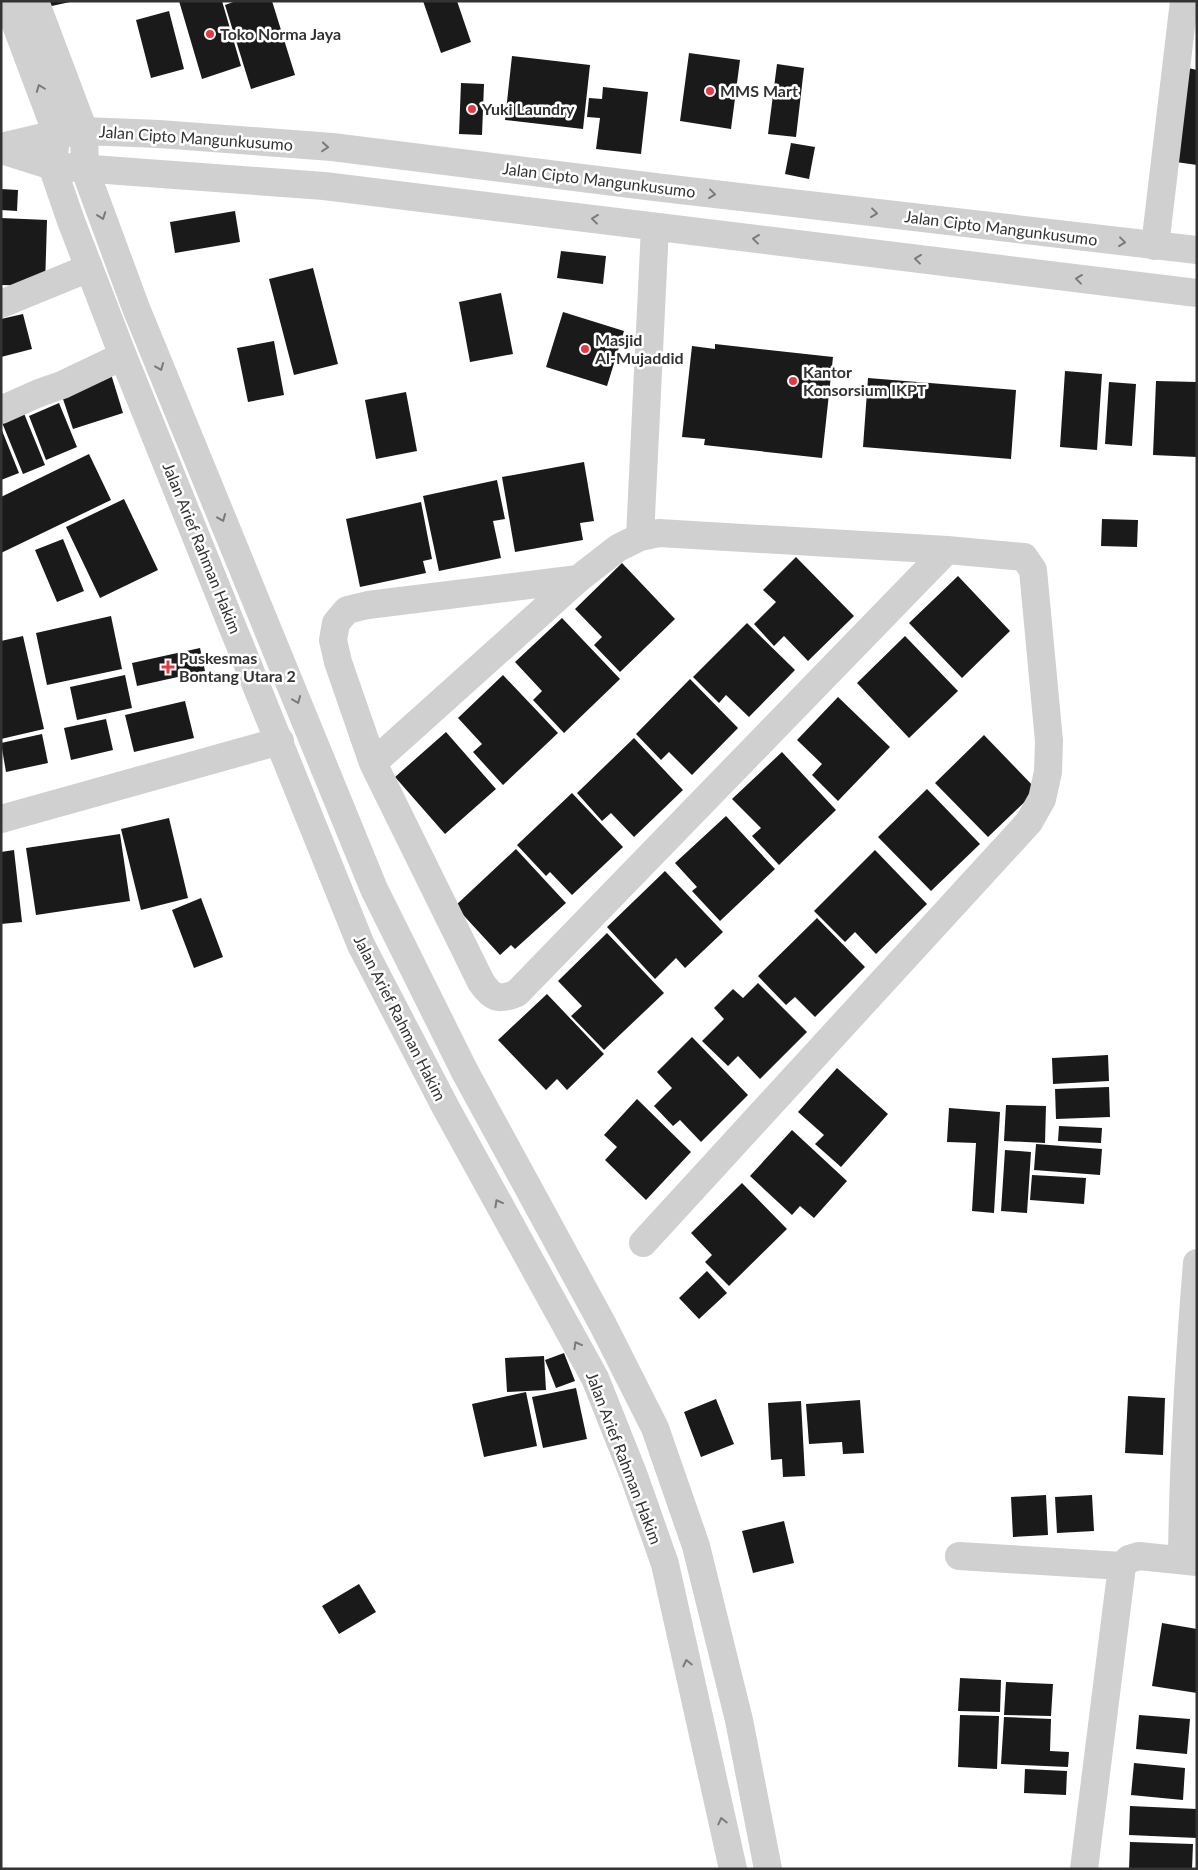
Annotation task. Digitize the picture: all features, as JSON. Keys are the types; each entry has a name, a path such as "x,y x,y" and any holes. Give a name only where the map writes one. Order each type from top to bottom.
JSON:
{"street":[{"path":"7,1 57,134 52,166"},
{"name":"Jalan Arief Rahman Hakim","path":"35,1 84,131 86,170 136,308 374,889 465,1072 603,1325 655,1428 696,1546 739,1720 768,1869"},
{"path":"1155,246 1184,1"},
{"name":"Jalan Cipto Mangunkusumo","path":"1,148 57,134 84,131 159,134 332,147 1197,250"},
{"name":"Jalan Cipto Mangunkusumo","path":"1,148 52,166 86,170"},
{"name":"Jalan Arief Rahman Hakim","path":"52,166 123,356 280,740 361,945 446,1108 599,1387 634,1476 665,1564 733,1869"},
{"path":"86,170 324,186 1197,293"},
{"path":"640,537 655,227"},
{"path":"1,304 90,268"},
{"path":"1,410 62,385 123,356"},
{"path":"373,763 578,578 618,548 640,537 659,533 948,550 1024,557 1033,570 1049,741 1048,772 1042,799 1029,822 643,1242"},
{"path":"578,578 368,605 347,610 336,623 333,640 338,662 373,763 481,982 489,994 498,997 506,997 517,993 948,550"},
{"path":"1,819 280,740"},
{"path":"1084,1869 1122,1566 1129,1559 1139,1556 1189,1561 1197,1263"},
{"path":"958,1556 1122,1566"}],"building":[{"path":"46,1 70,1 70,2 47,7"},
{"name":"Toko Norma Jaya","path":"179,1 222,1 241,66 202,79"},
{"path":"236,1 272,1 295,75 251,89 225,5"},
{"path":"423,1 457,1 471,42 441,53"},
{"path":"169,11 184,69 151,78 136,20"},
{"name":"MMS Mart","path":"689,53 740,60 731,129 680,121"},
{"path":"512,56 590,65 583,129 505,120"},
{"path":"777,64 804,68 796,137 768,134"},
{"path":"1188,68 1197,70 1197,165 1176,162"},
{"name":"Yuki Laundry","path":"461,83 484,84 482,135 459,134"},
{"path":"603,87 648,92 641,154 596,149 600,118 587,117 589,98 602,99"},
{"path":"791,143 815,147 809,179 785,174"},
{"path":"1,189 18,190 17,211 1,210"},
{"path":"235,211 240,242 175,253 170,222"},
{"path":"1,218 47,220 45,286 1,285"},
{"path":"561,251 606,256 603,284 557,278"},
{"path":"313,268 338,364 294,375 269,279"},
{"path":"501,293 513,354 470,362 459,302"},
{"name":"Masjid Al-Mujaddid","path":"563,312 624,331 607,386 546,367"},
{"path":"23,314 32,349 1,357 1,319"},
{"path":"274,341 284,395 248,402 237,348"},
{"path":"715,344 833,357 822,458 704,445 705,439 682,437 692,346 715,349"},
{"path":"1065,371 1102,374 1097,450 1060,447"},
{"path":"111,374 123,413 73,429 60,390"},
{"path":"868,378 1016,390 1011,459 863,447"},
{"path":"1156,381 1197,382 1197,457 1153,455"},
{"path":"1109,382 1136,384 1132,446 1105,444"},
{"path":"406,392 417,451 376,459 365,400"},
{"path":"59,403 77,447 46,460 29,416"},
{"path":"23,411 45,465 23,474 1,420"},
{"path":"1,428 19,473 1,480"},
{"path":"89,454 111,500 1,553 1,497"},
{"path":"584,462 594,521 580,523 583,540 515,552 502,477"},
{"path":"497,480 505,519 493,521 501,558 439,571 423,496"},
{"path":"124,499 158,570 100,598 66,527"},
{"path":"421,502 432,559 423,561 426,573 360,587 346,519"},
{"path":"1102,519 1138,520 1137,547 1101,546"},
{"path":"63,539 84,591 57,602 35,550"},
{"path":"796,557 854,616 808,661 784,636 774,646 754,624 776,602 763,590"},
{"path":"622,563 675,619 620,672 594,645 602,637 575,609"},
{"path":"958,576 1010,631 962,678 909,623"},
{"path":"111,616 122,669 47,685 36,633"},
{"path":"562,618 620,679 564,733 533,700 542,691 515,662"},
{"path":"747,623 795,670 749,717 726,695 719,703 693,677"},
{"path":"23,636 44,729 1,739 1,641"},
{"path":"905,636 958,691 909,738 857,683"},
{"name":"Puskesmas Bontang Utara 2","path":"200,648 205,671 137,686 132,663"},
{"path":"125,675 132,708 77,720 70,687"},
{"path":"503,675 558,733 503,785 473,752 482,744 458,718"},
{"path":"690,679 738,728 692,775 669,752 661,760 636,734"},
{"path":"838,697 890,747 838,801 812,775 822,764 797,740"},
{"path":"185,701 194,738 134,752 125,715"},
{"path":"106,719 113,750 71,760 64,728"},
{"path":"446,732 496,789 445,834 395,777"},
{"path":"42,734 48,763 6,772 1,743"},
{"path":"984,735 1037,790 988,837 935,783"},
{"path":"634,738 683,790 634,837 611,813 602,821 577,793"},
{"path":"782,752 836,810 779,865 752,836 761,828 732,799"},
{"path":"927,789 980,844 931,891 878,837"},
{"path":"572,793 623,847 572,895 550,872 546,876 517,845"},
{"path":"726,816 775,869 720,921 692,891 697,887 675,863"},
{"path":"169,818 188,898 141,910 121,829"},
{"path":"120,834 130,901 36,915 26,848"},
{"path":"516,849 566,903 515,949 511,945 500,955 455,906"},
{"path":"14,850 22,922 1,924 1,852"},
{"path":"875,850 927,904 876,954 855,932 845,942 814,911"},
{"path":"665,871 723,932 685,968 676,958 655,979 607,927"},
{"path":"201,898 223,957 194,968 172,910"},
{"path":"817,918 865,967 815,1017 795,997 786,1005 758,976"},
{"path":"607,933 664,993 604,1050 571,1016 582,1006 558,981"},
{"path":"758,983 807,1032 760,1079 738,1056 728,1066 702,1041 724,1019 714,1008 733,989 743,998"},
{"path":"547,994 604,1054 567,1090 557,1079 546,1090 498,1040"},
{"path":"692,1037 748,1095 701,1142 680,1120 673,1126 654,1106 672,1088 657,1072"},
{"path":"1108,1055 1109,1081 1053,1084 1052,1058"},
{"path":"837,1068 888,1114 841,1167 815,1144 824,1135 798,1112"},
{"path":"1109,1087 1110,1117 1056,1119 1055,1089"},
{"path":"637,1099 691,1152 646,1200 605,1160 617,1147 604,1135"},
{"path":"1006,1105 1046,1106 1045,1143 1004,1141"},
{"path":"949,1108 1000,1112 994,1213 972,1211 976,1143 947,1142"},
{"path":"1059,1126 1102,1128 1101,1143 1058,1141"},
{"path":"792,1130 847,1181 814,1218 800,1206 792,1215 750,1176"},
{"path":"1036,1144 1102,1149 1100,1175 1034,1170"},
{"path":"1005,1150 1031,1152 1027,1213 1001,1211"},
{"path":"1032,1175 1086,1178 1084,1204 1030,1200"},
{"path":"742,1183 787,1229 729,1286 705,1262 712,1255 691,1233"},
{"path":"707,1271 727,1293 699,1319 679,1298"},
{"path":"564,1353 575,1381 556,1388 545,1360"},
{"path":"544,1356 546,1390 507,1392 505,1358"},
{"path":"576,1388 587,1439 543,1448 532,1397"},
{"path":"526,1392 537,1446 484,1457 472,1404"},
{"path":"1128,1396 1165,1398 1163,1455 1125,1453"},
{"path":"716,1399 734,1444 701,1457 684,1412"},
{"path":"860,1400 864,1453 843,1454 842,1442 809,1444 806,1404"},
{"path":"801,1401 805,1476 783,1477 782,1459 771,1460 768,1403"},
{"path":"1046,1495 1048,1535 1013,1537 1011,1497"},
{"path":"1092,1495 1094,1531 1057,1533 1055,1497"},
{"path":"784,1521 794,1563 753,1573 742,1531"},
{"path":"359,1584 376,1612 339,1634 322,1606"},
{"path":"1162,1623 1197,1629 1197,1693 1152,1686"},
{"path":"960,1678 1001,1680 1000,1712 958,1711"},
{"path":"1006,1682 1053,1684 1051,1716 1004,1715"},
{"path":"960,1715 999,1716 997,1769 958,1767"},
{"path":"1139,1715 1190,1719 1187,1754 1136,1749"},
{"path":"1004,1717 1051,1719 1050,1751 1069,1752 1068,1767 1001,1764"},
{"path":"1134,1763 1185,1768 1183,1800 1131,1795"},
{"path":"1025,1769 1067,1771 1066,1795 1024,1793"},
{"path":"1130,1806 1197,1809 1197,1838 1129,1835"},
{"path":"1130,1842 1193,1844 1192,1869 1129,1869"}],"place":[{"name":"Toko Norma Jaya","path":"210,34"},
{"name":"MMS Mart","path":"710,91"},
{"name":"Yuki Laundry","path":"472,109"},
{"name":"Masjid Al-Mujaddid","path":"585,349"},
{"name":"Kantor Konsorsium IKPT","path":"793,381"},
{"name":"Puskesmas Bontang Utara 2","path":"168,667"}]}
